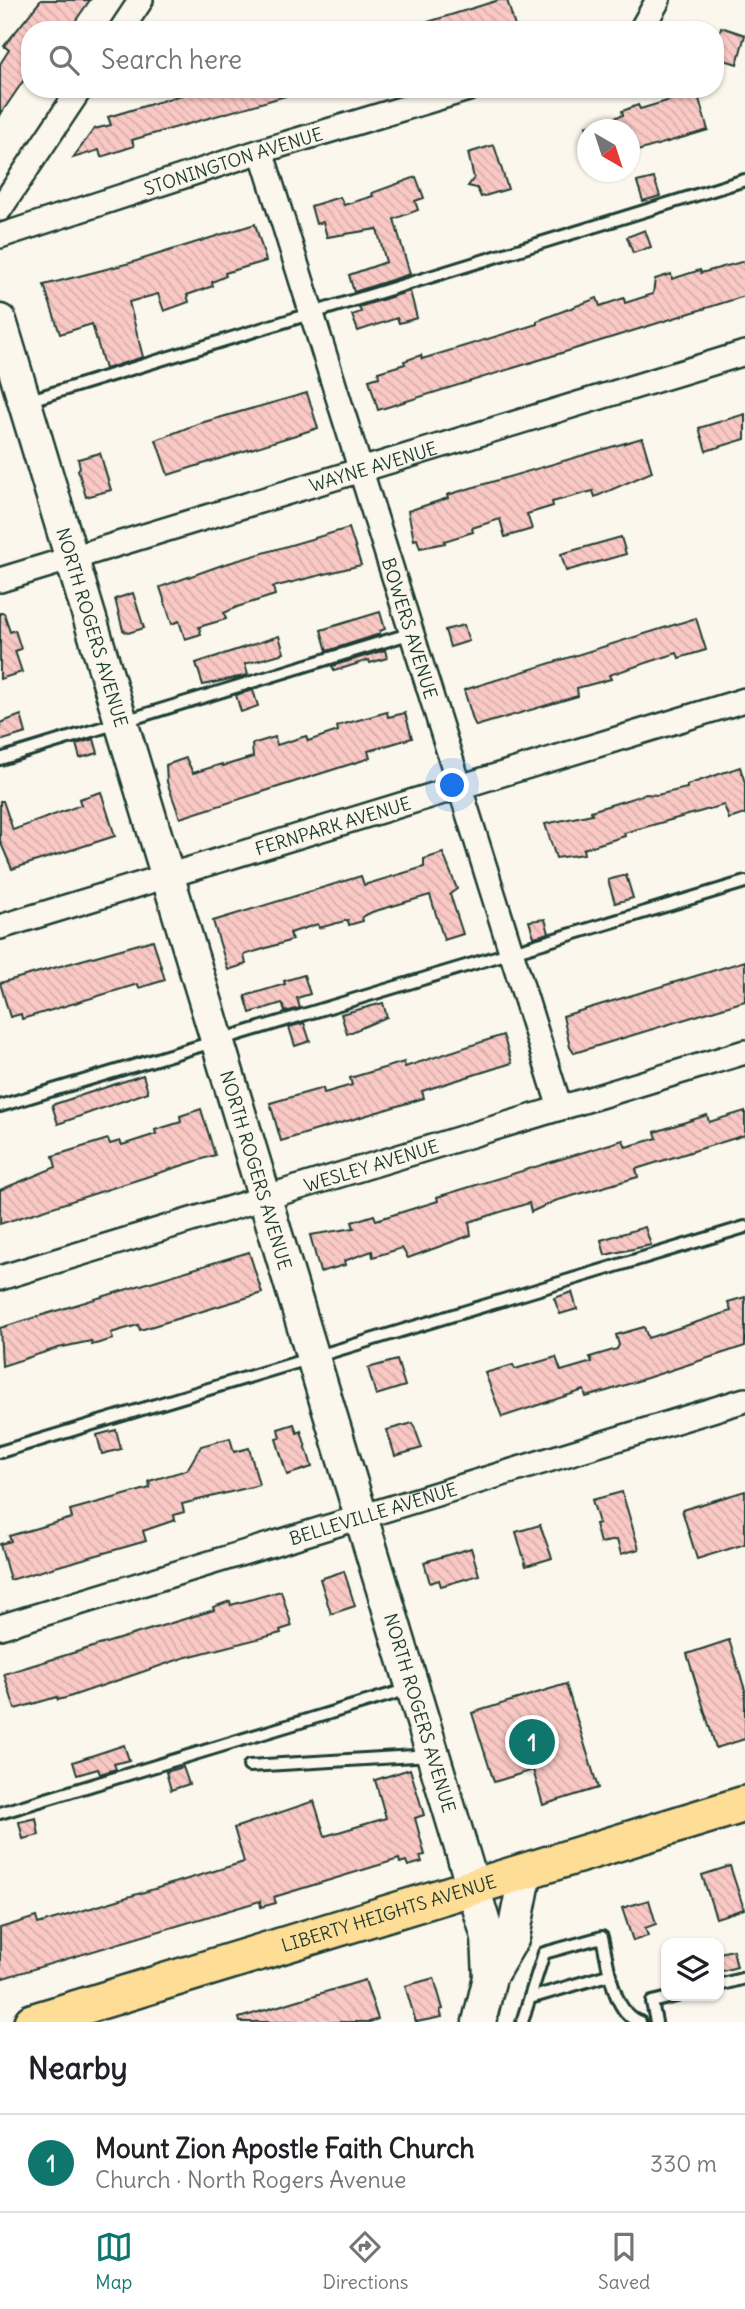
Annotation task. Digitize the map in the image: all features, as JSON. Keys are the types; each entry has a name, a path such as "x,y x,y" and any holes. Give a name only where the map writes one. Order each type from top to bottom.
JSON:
{"main road":[{"name":"LIBERTY HEIGHTS AVENUE","path":"32,2022 745,1804"}],"street":[{"path":"127,21 141,0"},
{"path":"646,21 658,0"},
{"path":"0,209 74,98"},
{"name":"STONINGTON AVENUE","path":"0,236 261,151 438,98"},
{"name":"BOWERS AVENUE","path":"261,151 560,1108"},
{"name":"NORTH ROGERS AVENUE","path":"0,321 491,1949 490,1977 479,2022"},
{"name":"WAYNE AVENUE","path":"0,580 745,352"},
{"name":"FERNPARK AVENUE","path":"0,927 745,701"},
{"name":"WESLEY AVENUE","path":"0,1278 745,1052"},
{"name":"BELLEVILLE AVENUE","path":"0,1627 745,1400"},
{"path":"490,1977 513,1937 526,1871"}],"lane":[{"path":"24,402 745,180"},
{"path":"0,759 412,633"},
{"path":"0,1106 745,882"},
{"path":"0,1452 745,1227"},
{"path":"0,1813 414,1687"},
{"path":"248,1766 433,1755"},
{"path":"522,2022 544,1953 602,1937 623,2008 640,2022"},
{"path":"530,1998 611,1974"},
{"path":"724,1983 745,1978"},
{"path":"656,2022 652,2003 661,2000"}],"building":[{"path":"41,0 90,0 75,21 24,21"},
{"path":"499,0 507,0 513,21 431,21"},
{"path":"21,25 21,84 0,115 0,64 9,50 4,46"},
{"path":"724,28 745,35 737,64 724,60"},
{"path":"171,98 279,98 132,140 134,146 101,157 99,150 73,158 94,129 111,125 108,117"},
{"path":"677,98 699,98 708,130 640,150 640,119 610,119 623,115 622,111 638,105 640,109"},
{"path":"494,145 508,189 481,197 477,188 468,186 474,178 468,153"},
{"path":"416,177 424,198 415,201 418,210 394,219 410,274 354,292 349,275 386,262 377,229 327,237 323,222 316,224 311,206 340,197 344,205 373,196 372,193"},
{"path":"654,178 660,196 643,201 637,182"},
{"path":"255,224 266,261 225,273 226,276 212,282 213,286 187,295 189,302 164,311 158,294 129,302 143,357 105,369 92,324 60,334 44,285 130,263"},
{"path":"645,230 651,247 633,253 627,237"},
{"path":"745,261 745,296 378,410 369,380 379,377 378,372 405,364 404,361 421,355 422,359 537,324 537,321 597,298 600,306 624,298 625,303 653,294 655,279 671,274 672,279"},
{"path":"410,291 417,318 399,323 397,318 358,331 352,315 361,312 359,307"},
{"path":"307,393 318,428 168,475 156,440 197,424"},
{"path":"745,414 745,439 706,451 699,428"},
{"path":"642,438 652,472 595,497 593,491 552,502 553,506 527,514 532,529 505,537 500,519 472,528 473,532 444,541 445,543 420,548 417,539 414,540 408,511 448,498 447,495"},
{"path":"100,453 111,490 86,497 78,470 78,459"},
{"path":"349,528 361,565 273,587 275,595 224,613 226,619 199,627 201,634 185,639 179,621 172,624 160,587 222,565"},
{"path":"621,537 626,554 566,571 561,554"},
{"path":"133,593 144,628 128,633 123,630 115,599"},
{"path":"380,612 385,629 380,631 380,634 327,651 321,630"},
{"path":"0,613 4,613 10,632 15,630 21,649 15,651 22,672 0,679"},
{"path":"696,618 706,650 679,658 677,653 609,675 611,679 577,688 578,696 476,726 473,720 464,690"},
{"path":"464,625 469,641 450,647 445,630"},
{"path":"279,636 284,653 245,664 248,675 203,685 196,663"},
{"path":"385,650 387,658 370,663 369,660 334,671 332,666"},
{"path":"253,690 258,706 241,712 236,695"},
{"path":"387,712 388,717 405,713 412,738 368,751 370,758 180,818 167,782 166,765 186,758 193,773 222,764 223,766 253,757 252,744 275,737 277,745 306,736 308,741 338,731 337,726"},
{"path":"21,715 26,733 0,741 0,723"},
{"path":"94,739 98,753 80,758 76,744"},
{"path":"740,767 745,783 745,814 729,819 724,805 624,833 625,836 583,849 584,854 556,858 545,824 592,814 591,811 646,794 657,795 687,788 687,785"},
{"path":"101,792 115,836 12,869 0,841 0,801 3,801 13,830 81,805 79,799"},
{"path":"443,853 457,889 450,894 463,934 444,940 430,895 372,912 362,917 363,921 349,925 348,920 319,928 318,924 290,933 292,940 244,955 246,964 228,970 213,921 361,876 364,885 424,867 424,859"},
{"path":"626,875 633,898 615,903 608,880"},
{"path":"545,919 549,933 534,937 529,921"},
{"path":"153,940 165,980 139,988 138,984 22,1019 21,1014 10,1017 0,983"},
{"path":"745,961 745,1001 574,1053 570,1047 563,1016"},
{"path":"304,975 310,994 297,998 300,1008 285,1012 282,1003 250,1013 245,996 285,984 284,981"},
{"path":"383,1003 387,1017 347,1034 341,1014"},
{"path":"304,1023 310,1041 295,1046 289,1027"},
{"path":"503,1035 512,1063 422,1091 424,1098 281,1141 270,1103 323,1088 324,1093 352,1085 350,1078 404,1062 405,1067"},
{"path":"143,1075 148,1092 58,1124 52,1105"},
{"path":"201,1109 215,1155 0,1224 0,1190 56,1167 53,1156 108,1139 110,1144 120,1141 122,1145 156,1134 155,1130 181,1122 180,1116"},
{"path":"745,1111 745,1135 636,1169 638,1177 555,1201 531,1212 529,1203 469,1222 471,1235 408,1258 402,1248 373,1257 372,1251 344,1261 345,1265 320,1272 310,1235 354,1228 352,1222 374,1215 376,1220 438,1201 437,1197 623,1140 626,1147 657,1138 655,1132 707,1115 709,1122"},
{"path":"645,1227 651,1245 605,1255 601,1240"},
{"path":"249,1252 262,1293 140,1330 138,1325 111,1333 113,1339 92,1345 91,1341 58,1348 2,1366 0,1328"},
{"path":"572,1292 577,1309 560,1314 554,1298"},
{"path":"745,1297 745,1346 610,1390 586,1397 584,1390 502,1417 485,1373 513,1365 515,1369 556,1357 561,1371 592,1362 590,1357 617,1349 619,1345 616,1335 644,1327 648,1338 731,1311 728,1302"},
{"path":"397,1360 405,1386 376,1395 368,1368"},
{"path":"413,1423 422,1448 395,1456 387,1430"},
{"path":"294,1424 297,1433 301,1431 312,1467 287,1475 276,1439 280,1438 278,1429"},
{"path":"116,1430 121,1449 102,1454 97,1435"},
{"path":"230,1438 234,1452 249,1448 259,1485 182,1504 184,1512 174,1515 175,1520 143,1531 146,1541 10,1580 0,1544 11,1541 9,1536 72,1518 70,1510 150,1488 149,1481 187,1470 201,1446"},
{"path":"745,1491 745,1544 697,1559 682,1510"},
{"path":"622,1492 639,1549 621,1554 617,1540 600,1543 595,1524 599,1523 592,1500"},
{"path":"540,1525 552,1558 526,1566 516,1532"},
{"path":"471,1548 479,1575 441,1586 439,1580 430,1583 424,1562"},
{"path":"344,1571 355,1606 331,1614 320,1579"},
{"path":"281,1591 292,1626 280,1630 281,1633 183,1658 69,1697 58,1700 57,1697 15,1709 4,1674 214,1610 213,1607 230,1601 231,1605"},
{"path":"729,1640 745,1690 745,1739 716,1748 687,1654"},
{"path":"566,1684 598,1788 543,1805 533,1770 494,1782 472,1713"},
{"path":"124,1745 129,1760 114,1764 116,1769 100,1774 98,1769 77,1775 73,1762"},
{"path":"183,1767 189,1784 171,1790 166,1772"},
{"path":"410,1769 424,1815 415,1818 425,1855 420,1856 422,1862 408,1866 406,1861 400,1863 399,1859 274,1897 276,1903 261,1907 260,1901 0,1979 0,1928 36,1917 38,1924 244,1862 234,1828 314,1801 325,1836 386,1818 375,1780"},
{"path":"36,1818 39,1835 23,1839 19,1822"},
{"path":"730,1866 744,1909 716,1918 702,1875"},
{"path":"649,1900 656,1924 645,1928 648,1936 633,1941 622,1908"},
{"path":"733,1950 737,1967 724,1971 724,1952"},
{"path":"434,1978 443,2009 440,2010 442,2017 416,2022 405,1986"},
{"path":"365,1980 378,2019 370,2022 240,2022 239,2018"}],"place":[{"name":"Mount Zion Apostle Faith Church","path":"532,1742"}]}
